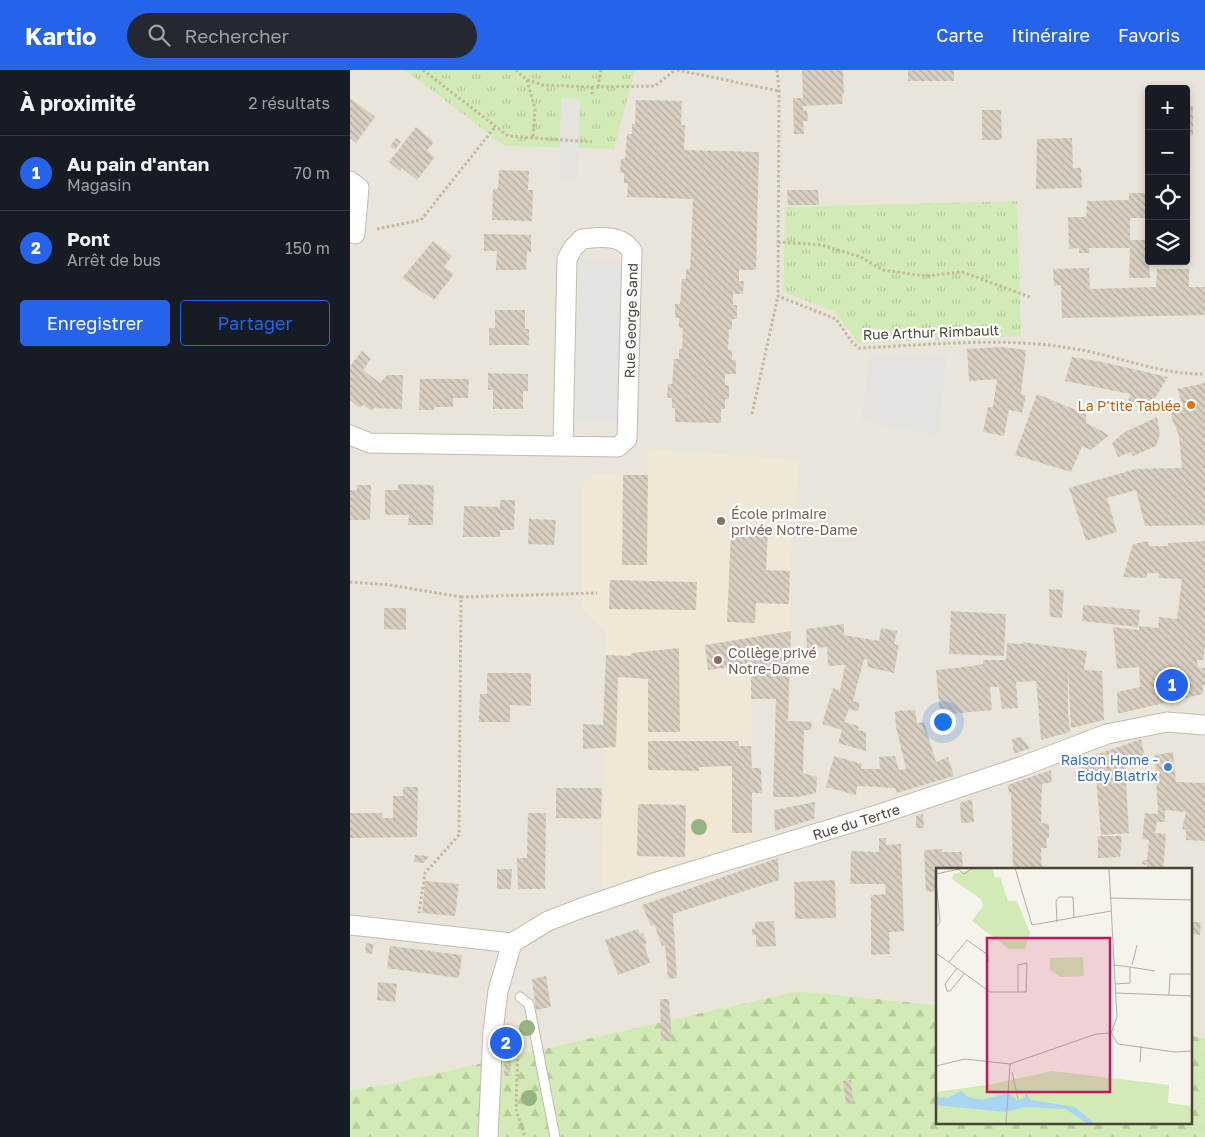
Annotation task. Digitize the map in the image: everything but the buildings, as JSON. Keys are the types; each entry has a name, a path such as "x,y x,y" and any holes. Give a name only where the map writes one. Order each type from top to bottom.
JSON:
{"street":[{"path":"350,181 359,188 355,234"},
{"name":"Rue George Sand","path":"350,435 370,443 618,447 627,439 632,251 627,243 616,238 582,239 573,248 567,259 563,446"},
{"name":"Rue du Tertre","path":"512,943 548,921 587,906 657,882 880,814 1005,772 1107,734 1167,722 1205,726"},
{"path":"350,924 512,943 498,991 493,1032 488,1137"}],"lane":[{"path":"520,997 529,1004 555,1137"}],"path":[{"path":"422,70 508,136 592,142"},
{"path":"516,70 527,80 543,86 655,86 676,70 779,91"},
{"path":"598,87 601,70"},
{"path":"752,414 778,296 779,91 777,70"},
{"path":"527,80 535,109 533,138"},
{"path":"592,87 592,94"},
{"path":"355,234 422,220 495,126"},
{"path":"778,242 822,245 861,256 883,270 925,276 962,272 1030,297"},
{"name":"Rue Arthur Rimbault","path":"778,296 836,319 852,342 859,348 1005,341 1075,349 1183,375 1205,374"},
{"path":"350,582 390,584 461,597 597,593"},
{"path":"415,933 425,873 459,835 461,597"},
{"path":"519,1035 516,1110 525,1137"}],"shaded area":[{"path":"350,70 1205,70 1205,1038 1192,1036 1192,868 936,868 936,1005 798,991 390,1084 350,1090"},
{"path":"561,98 580,99 577,180 559,178"},
{"path":"578,260 624,261 619,422 575,421"},
{"path":"870,354 947,355 938,436 861,421"},
{"path":"649,449 799,460 790,571 791,631 751,639 752,841 602,889 606,632 582,610 583,484 595,474 648,475"}],"green space":[{"path":"405,70 635,70 614,149 505,146"},
{"path":"1017,201 1021,336 859,343 834,311 783,292 785,207"},
{"path":"798,991 936,1005 936,1124 1192,1124 1192,1036 1205,1038 1205,1137 350,1137 350,1090 390,1084"}],"place":[{"name":"La P'tite Tablée","path":"1191,405"},
{"name":"École primaire privée Notre-Dame","path":"721,521"},
{"name":"Collège privé Notre-Dame","path":"718,660"},
{"name":"Au pain d'antan","path":"1172,685"},
{"name":"Raison Home - Eddy Blatrix","path":"1168,767"},
{"name":"Pont","path":"506,1043"}]}
